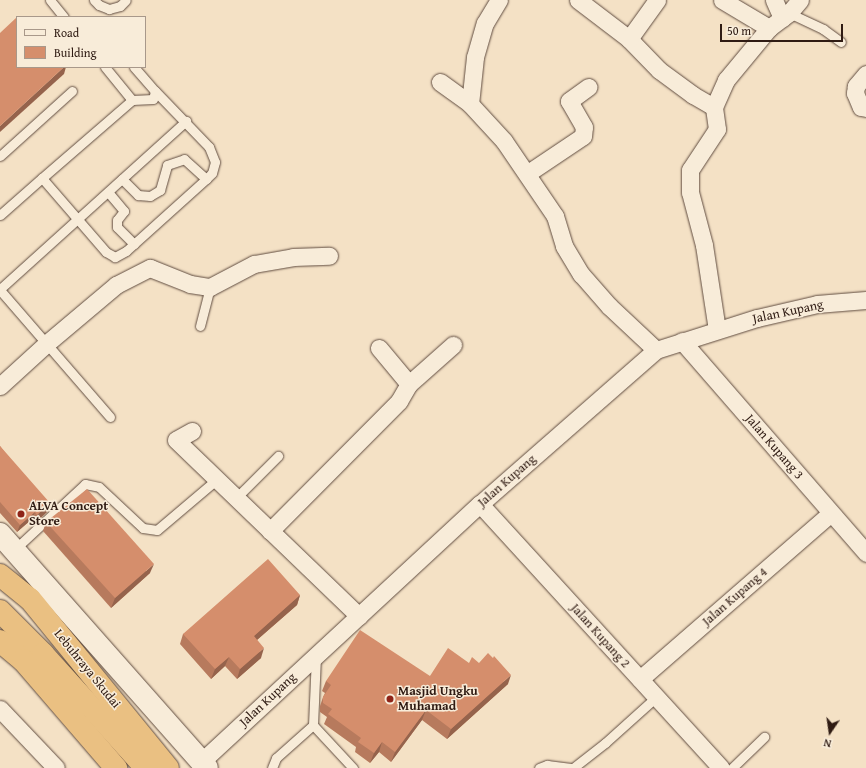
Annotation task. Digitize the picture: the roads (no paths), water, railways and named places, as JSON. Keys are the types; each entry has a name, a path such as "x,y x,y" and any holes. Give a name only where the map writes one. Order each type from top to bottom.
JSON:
{"highway":[{"name":"Lebuhraya Skudai","path":"0,575 30,599 168,768"},
{"path":"0,611 43,654 146,768"},
{"path":"0,641 24,660 116,768"}],"street":[{"path":"470,104 475,57 485,23 499,0"},
{"path":"578,0 629,39 659,70 693,95 714,107"},
{"path":"629,39 657,0"},
{"path":"722,0 769,28"},
{"path":"774,0 785,16"},
{"path":"716,330 704,245 690,192 690,170 717,129 714,107 726,80 769,28 785,16 800,0"},
{"path":"866,74 856,86 855,92 861,107 866,108"},
{"path":"440,82 470,104 528,173 555,216 564,246 581,274 609,306 656,350"},
{"path":"528,173 583,136 584,127 569,101 588,87"},
{"path":"0,386 46,344 116,285 150,268 190,284 210,287 254,264 293,257 329,256"},
{"name":"Jalan Kupang","path":"204,765 316,656 480,504 656,350 716,330 817,304 866,300"},
{"name":"Jalan Kupang 3","path":"682,341 830,514 866,553"},
{"path":"270,531 399,401 409,384 453,345"},
{"path":"379,348 409,384"},
{"path":"192,431 176,440 359,616"},
{"name":"Jalan Kupang 2","path":"480,504 721,768"},
{"name":"Jalan Kupang 4","path":"640,679 830,514"},
{"path":"0,534 204,765"},
{"path":"0,709 56,768"}],"lane":[{"path":"50,0 63,16"},
{"path":"94,0 104,8 123,3 120,16"},
{"path":"785,16 823,29 841,42"},
{"path":"106,68 132,100"},
{"path":"42,178 110,256 120,255 134,244 212,173 216,162 209,147 135,68"},
{"path":"0,156 72,91"},
{"path":"0,215 132,100 152,99 156,91"},
{"path":"110,417 0,290 186,121"},
{"path":"122,179 138,195 150,196 160,190 167,165 184,159 206,179"},
{"path":"108,192 124,211 117,220 117,227 134,244"},
{"path":"200,326 210,287"},
{"path":"235,498 278,456"},
{"path":"14,550 85,484 99,487 143,528 156,530 216,480"},
{"path":"316,656 313,725 353,768"},
{"path":"540,768 547,765 573,768 605,743 656,697"},
{"path":"272,768 276,758 313,725"},
{"path":"732,768 764,737"}],"place":[{"name":"ALVA Concept Store","path":"21,514"},
{"name":"Masjid Ungku Muhamad","path":"390,699"}]}
